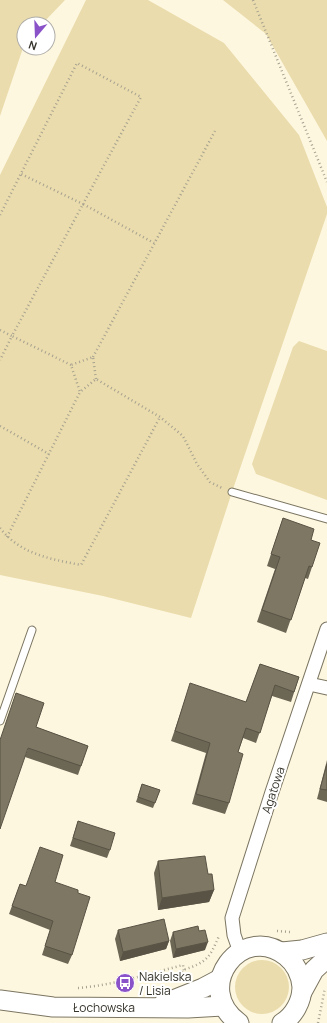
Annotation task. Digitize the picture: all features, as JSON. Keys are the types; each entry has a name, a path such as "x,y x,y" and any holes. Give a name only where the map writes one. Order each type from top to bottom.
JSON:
{"main road":[{"path":"282,952 302,950 327,943"},
{"path":"239,1023 230,1016 223,1006 219,988 220,978 229,961 240,952 261,946 282,952 298,969 301,980 300,998"},
{"path":"282,1023 293,1013 314,970 327,958"},
{"name":"Łochowska","path":"155,1007 203,988 220,978"},
{"name":"Łochowska","path":"0,1000 53,1007 223,1006"}],"street":[{"name":"Agatowa","path":"240,952 234,935 232,918 272,792 327,629"},
{"path":"309,684 327,688"},
{"path":"300,998 300,1023"}],"lane":[{"path":"232,492 327,519"},
{"path":"0,721 32,630"}],"path":[{"path":"253,0 327,182"},
{"path":"0,215 77,63 141,97 0,360"},
{"path":"96,379 93,357 215,131"},
{"path":"21,174 83,204 154,243"},
{"path":"0,330 71,365 80,392"},
{"path":"71,365 93,357"},
{"path":"7,537 80,392 96,379"},
{"path":"96,379 160,417 183,436 197,464 210,482 232,492"},
{"path":"0,528 7,537 18,546 43,558 81,565 160,417"},
{"path":"0,426 49,454"},
{"path":"75,988 98,986 123,981 183,964 184,970 204,962 213,950 221,931 233,925"},
{"path":"318,1023 326,986"}],"shaded area":[{"path":"0,0 65,0 50,16 16,16 16,56 20,56 0,116"},
{"path":"86,0 148,0 224,43 299,135 327,207 327,214 232,492 191,618 103,596 0,575 0,175"},
{"path":"223,0 327,0 327,141 266,34"},
{"path":"299,341 327,351 327,500 256,474 252,464 293,347"},
{"path":"257,960 267,960 277,964 285,972 289,982 289,992 285,1002 277,1010 267,1014 257,1014 247,1010 239,1002 235,992 235,982 239,972 247,964"}],"building":[{"path":"283,518 314,529 311,540 320,543 312,567 309,566 291,620 262,610 280,557 271,554"},
{"path":"260,664 299,677 294,692 275,685 260,733 246,728 238,752 243,754 229,803 196,794 210,743 175,731 190,683 246,702"},
{"path":"16,693 44,703 36,727 88,746 81,766 28,748 0,829 0,740"},
{"path":"327,764 327,790 320,789"},
{"path":"142,784 160,790 155,803 138,797"},
{"path":"78,821 115,833 110,850 73,838"},
{"path":"40,847 63,855 55,882 78,890 78,893 90,897 72,955 45,946 53,921 12,906 20,884 26,886"},
{"path":"205,856 208,874 212,874 214,890 162,898 158,861"},
{"path":"164,919 169,941 123,952 118,930"},
{"path":"198,926 199,931 205,930 208,942 176,949 173,932"}],"place":[{"name":"Nakielska / Lisia","path":"125,983"}]}
